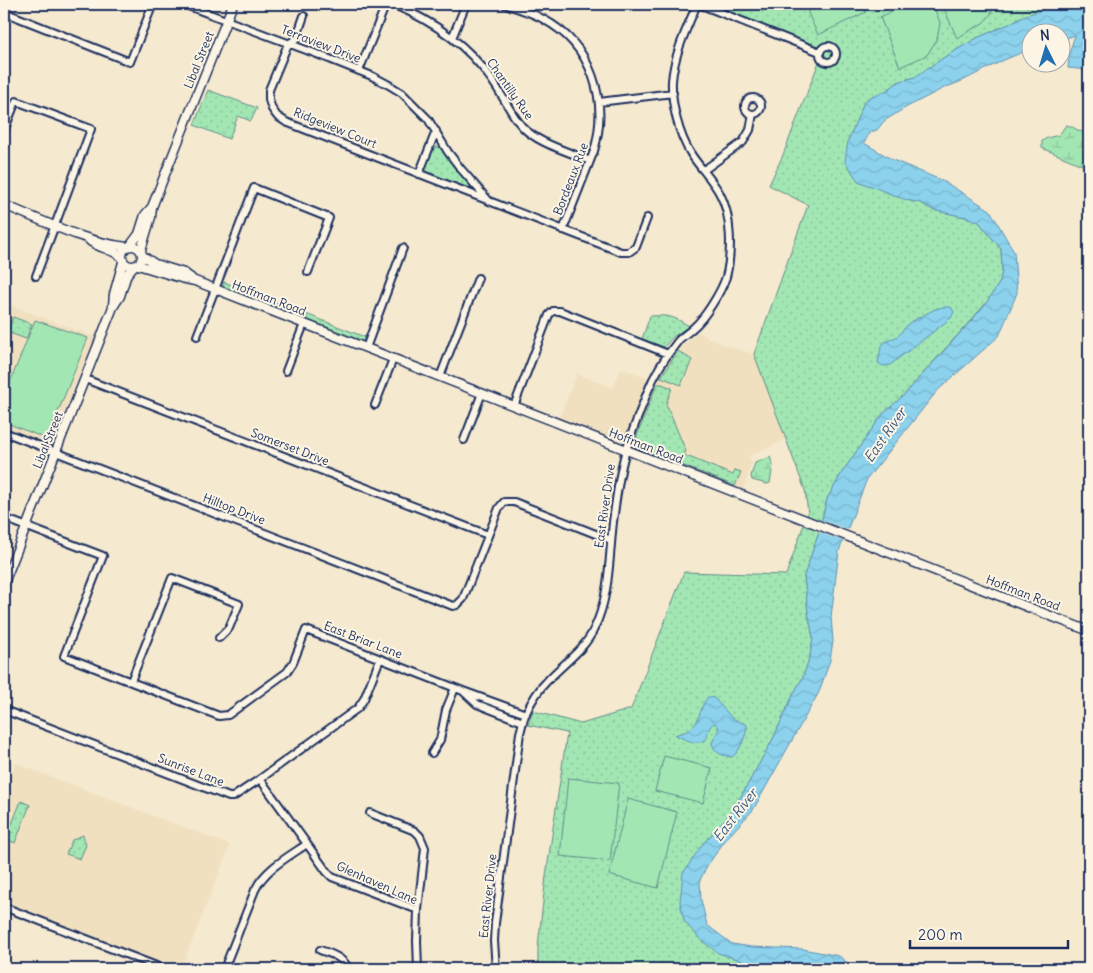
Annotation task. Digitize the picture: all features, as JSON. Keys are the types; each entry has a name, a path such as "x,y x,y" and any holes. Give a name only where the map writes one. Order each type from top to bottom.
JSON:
{"street":[{"path":"4,12 130,62 153,4"},
{"name":"Terraview Drive","path":"182,4 359,71 402,93 428,119 448,152 489,201 621,252 628,252 636,247 647,218"},
{"name":"Libal Street","path":"142,253 152,207 233,4"},
{"path":"359,71 386,4"},
{"name":"Chantilly Rue","path":"392,4 428,21 452,38 491,78 515,117 526,130 539,140 590,161"},
{"path":"452,38 466,4"},
{"name":"Bordeaux Rue","path":"504,4 532,13 561,31 576,46 586,60 597,89 600,120 597,140 563,230"},
{"path":"698,4 820,52"},
{"name":"East River Drive","path":"496,969 495,923 523,722 539,690 579,650 593,633 601,615 605,595 622,464 648,391 668,354 679,339 694,328 705,315 726,278 730,242 725,208 720,195 704,170 692,156 683,139 673,93 672,82 676,59 698,4"},
{"name":"Ridgeview Court","path":"304,16 296,39 288,44 270,90 269,100 277,116 286,122 489,201"},
{"path":"599,102 673,93"},
{"path":"4,131 16,101 91,129 36,276"},
{"path":"704,170 743,142 750,130 753,114"},
{"path":"419,174 436,130"},
{"path":"197,336 254,188 329,218 308,272"},
{"path":"4,205 86,238 116,246 136,247 142,253 142,261 136,266 128,266 114,251 96,245 86,238"},
{"name":"Libal Street","path":"129,247 139,234 145,215 152,207"},
{"path":"122,259 123,251 129,247"},
{"path":"366,348 403,248"},
{"name":"Hoffman Road","path":"142,253 155,264 184,273 195,281"},
{"name":"Libal Street","path":"113,307 122,259"},
{"name":"Libal Street","path":"4,582 113,307 120,296 128,274 136,266"},
{"name":"Hoffman Road","path":"136,266 195,281 1089,631"},
{"path":"440,377 478,278"},
{"path":"514,406 549,315 553,311 560,311 668,354"},
{"path":"286,371 304,324"},
{"path":"375,405 393,359"},
{"name":"Somerset Drive","path":"85,379 488,535"},
{"path":"464,440 482,393"},
{"name":"Hilltop Drive","path":"4,432 453,606 461,603 463,599 488,535"},
{"path":"488,535 499,508 504,502 514,502 611,540"},
{"path":"4,518 26,526"},
{"name":"East Briar Lane","path":"26,526 103,556 64,656 222,716 228,715 287,672 293,663 306,630 464,692 526,714"},
{"path":"131,681 172,578 239,604 229,628 219,638"},
{"name":"Sunrise Lane","path":"4,710 233,797 358,708 364,699 380,659"},
{"path":"432,753 440,740 446,710 455,688"},
{"name":"East Briar Lane","path":"464,692 477,704 523,722"},
{"name":"Glenhaven Lane","path":"260,779 327,872 335,879 418,910 418,969"},
{"path":"370,813 415,831 424,842 425,853 418,910"},
{"path":"224,969 260,880 269,871 307,844"},
{"path":"4,907 164,969"},
{"path":"320,950 336,956 349,969"}],"shaded area":[{"path":"4,303 95,337 52,443 47,444 4,427"},
{"path":"698,331 727,346 754,354 787,439 749,456 752,463 742,492 634,450 632,446 661,375 675,354"},
{"path":"621,368 648,378 626,440 618,444 559,418 577,374 613,388"},
{"path":"15,763 230,845 181,969 4,902 4,814 9,805 8,800 4,797 4,792"}],"green space":[{"path":"709,4 1089,4 1089,9 1023,16 977,38 915,77 898,82 888,90 872,96 864,103 848,141 906,200 921,203 933,210 978,221 1001,249 1002,271 1000,282 987,302 904,395 882,415 843,471 827,499 818,535 804,576 813,638 810,656 803,677 773,739 734,809 702,845 684,921 757,966 819,966 827,969 538,969 538,946 546,876 567,733 528,725 533,711 581,724 631,709 684,572 786,575 808,513 805,490 754,354 808,205 769,185 783,155 824,49"},
{"path":"809,4 862,4 866,12 818,35 808,13"},
{"path":"909,4 933,4 940,23 937,39 927,55 900,67 880,17"},
{"path":"942,4 992,4 991,14 983,23 957,38"},
{"path":"208,90 257,108 251,121 238,116 229,139 194,125"},
{"path":"1066,125 1089,133 1089,168 1042,148 1042,141 1059,135"},
{"path":"435,147 442,149 454,167 470,185 470,188 427,172 428,159"},
{"path":"224,282 365,337 362,342 222,288"},
{"path":"650,316 670,317 689,326 673,337 664,347 642,339"},
{"path":"13,317 32,324 26,339 7,332"},
{"path":"35,320 88,338 47,439 4,422 4,397"},
{"path":"678,351 692,360 681,385 661,377"},
{"path":"657,384 672,388 666,404 686,451 684,455 733,475 735,470 741,472 735,486 633,446"},
{"path":"770,457 773,465 770,483 752,480 751,476 755,463"},
{"path":"664,756 712,768 703,803 655,791"},
{"path":"568,778 619,783 610,861 560,856"},
{"path":"628,799 677,812 658,888 609,875"},
{"path":"21,801 30,805 15,843 6,839"},
{"path":"83,835 86,845 80,859 66,854 72,840"}],"water":[{"name":"East River","path":"1052,7 1089,9 1089,70 1070,68 1070,51 1075,35 1070,37 1070,22 1020,22 1020,53 905,108 884,121 877,130 870,132 864,143 893,160 943,181 990,210 1014,252 1017,293 999,336 937,391 867,479 839,551 831,617 833,641 830,660 819,692 753,810 726,839 707,866 700,880 701,900 707,925 732,944 752,947 803,949 839,956 855,969 827,969 819,966 789,965 757,966 718,953 701,940 684,921 680,902 683,873 702,845 734,809 773,739 803,677 810,656 813,638 804,576 818,535 827,499 843,471 882,415 904,395 987,302 1000,282 1002,271 1001,249 978,221 933,210 921,203 906,200 858,181 845,161 848,141 864,102 872,96 888,90 898,82 915,77 977,38 1023,16"},
{"path":"951,307 954,312 951,318 890,365 883,366 878,363 881,347 885,342 898,336 909,323 935,309"},
{"path":"708,697 714,698 732,718 747,725 742,743 732,757 719,753 713,746 712,743 719,728 715,723 710,728 705,740 701,742 690,741 675,735 692,728 698,720"}],"pier":[{"path":"819,519 849,530 845,542 816,531"}]}
